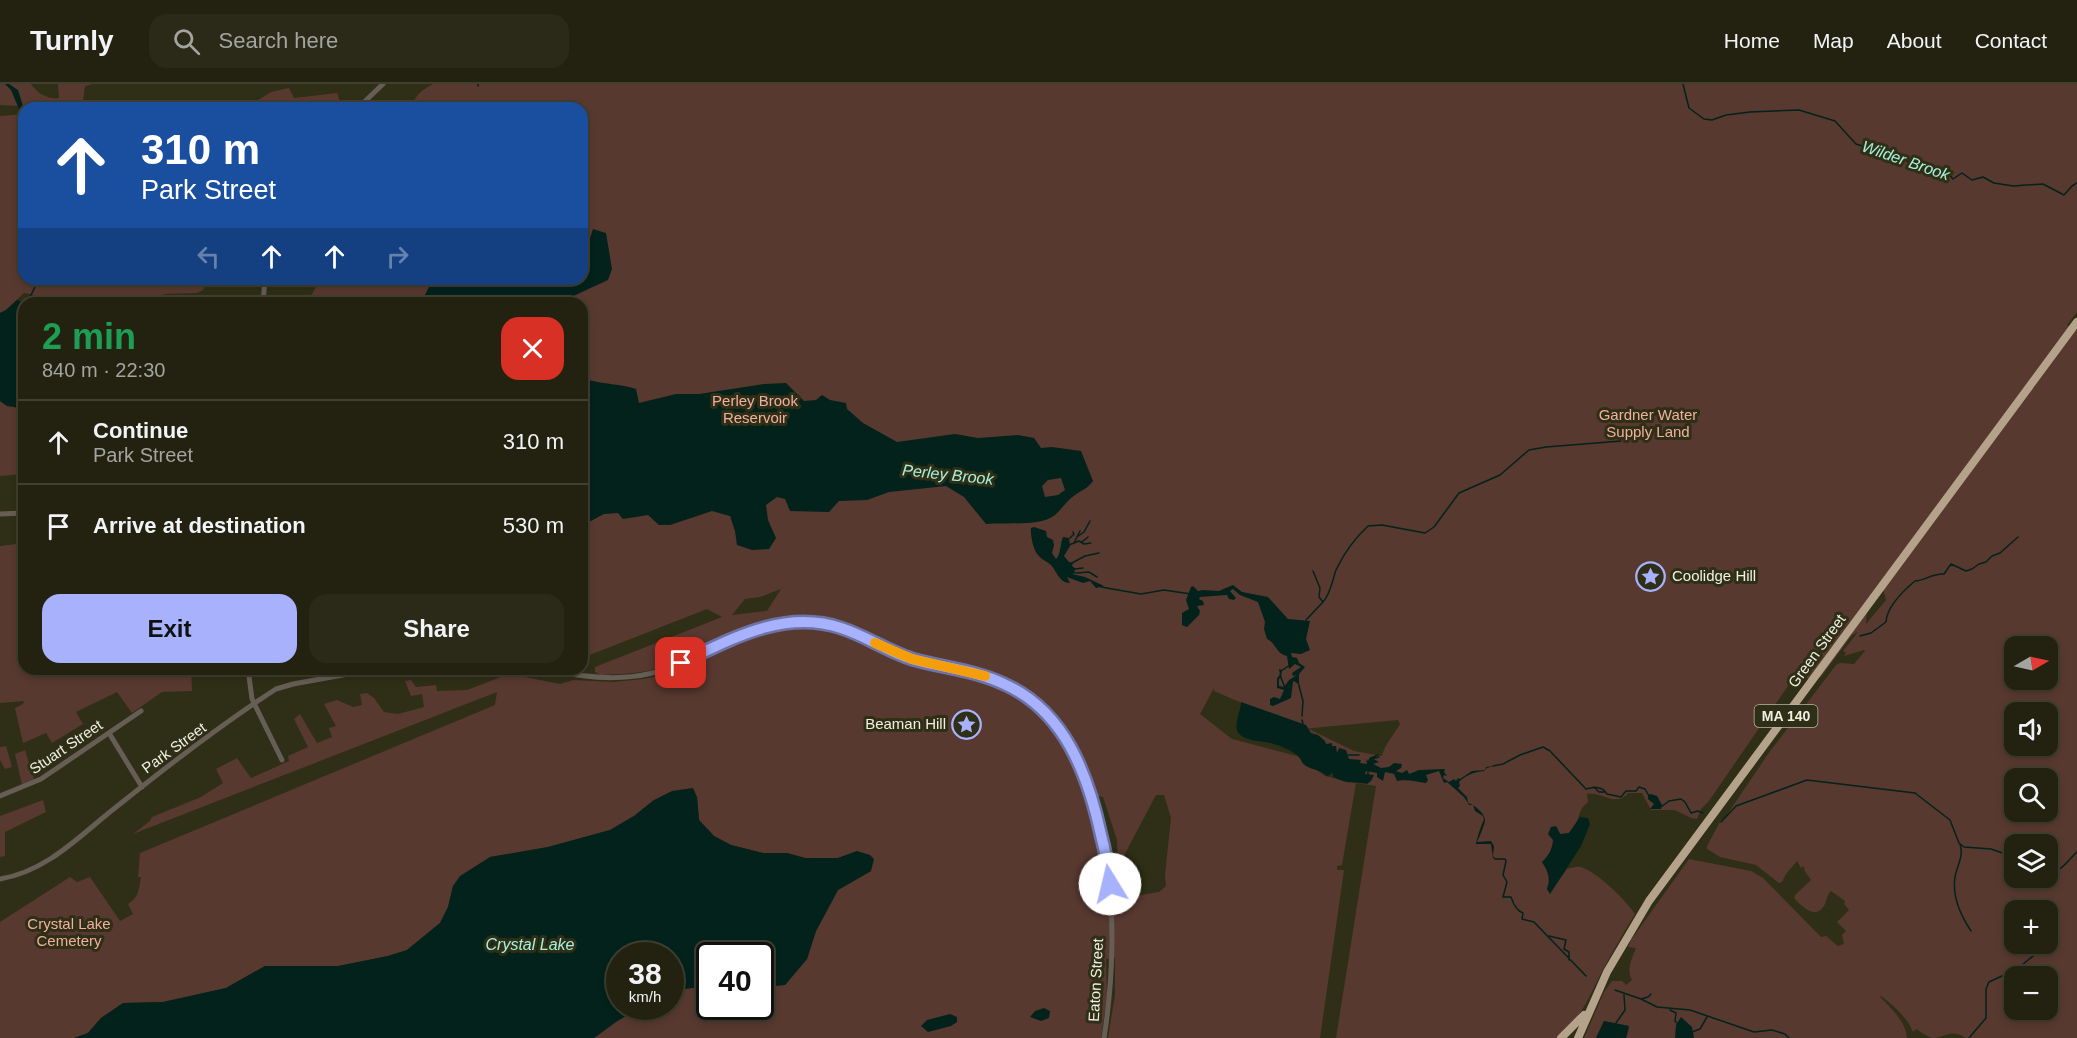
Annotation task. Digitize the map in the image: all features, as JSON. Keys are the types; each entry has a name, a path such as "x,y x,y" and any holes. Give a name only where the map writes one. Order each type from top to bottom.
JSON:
{"highway":[{"name":"Green Street","path":"1578,1038 1590,1008 1621,946 1649,902 2077,322"},
{"path":"1561,1038 1590,1008"}],"street":[{"path":"372,84 375,91"},
{"path":"364,102 383,84"},
{"path":"0,514 18,513"},
{"name":"Eaton Street","path":"578,675 595,678 642,676 675,666 756,629 779,624 815,623 849,631 894,653 912,659 990,678 1012,688 1046,714 1067,739 1086,776 1094,803 1111,891 1111,986 1104,1038"},
{"path":"248,675 250,695 282,760"},
{"name":"Park Street","path":"0,879 19,874 55,857 142,786 274,691 288,685 343,675"},
{"name":"Stuart Street","path":"0,796 38,781 141,711"},
{"path":"109,733 142,786"}],"green space":[{"path":"0,84 31,84 43,95 59,98 58,84 93,84 85,86 83,102 18,102 18,106 0,105"},
{"path":"433,84 2077,84 2077,312 2067,325 2077,331 2077,1038 1966,1038 1952,1034 1933,1038 1916,1029 1913,1032 1904,1017 1881,996 1901,1021 1907,1038 1626,1038 1628,1026 1604,1021 1596,1038 1584,1038 1604,992 1612,981 1622,981 1626,985 1632,980 1631,960 1636,948 1628,947 1631,940 1689,859 1751,871 1763,878 1821,937 1826,936 1838,946 1844,944 1842,935 1846,931 1837,922 1849,910 1844,904 1845,901 1831,891 1822,909 1818,912 1810,911 1801,905 1794,898 1811,880 1803,866 1801,868 1797,861 1779,883 1756,865 1720,857 1707,849 1707,846 1721,820 1724,819 1768,754 1836,665 1854,664 1865,651 1844,656 1846,653 1843,651 1858,632 1852,635 1821,677 1792,680 1709,801 1701,809 1697,819 1675,810 1651,810 1642,793 1628,793 1619,799 1587,794 1588,802 1571,831 1563,835 1557,827 1551,851 1542,862 1548,875 1547,889 1550,893 1567,869 1581,867 1595,874 1611,887 1635,914 1585,1005 1558,1038 1336,1038 1376,786 1356,783 1342,865 1337,866 1337,870 1344,870 1320,1038 1108,1038 1115,995 1115,958 1106,959 1107,997 1101,1038 594,1038 618,1020 684,1020 684,989 696,988 696,1020 774,1020 774,986 785,985 807,959 816,931 838,890 871,871 857,851 838,858 805,858 787,853 763,853 731,845 714,836 699,820 697,797 654,800 634,816 610,830 548,847 490,857 453,886 448,907 440,923 407,950 338,966 265,966 226,988 163,1002 123,1003 101,1018 88,1033 74,1038 0,1038 0,922 70,877 77,882 90,877 120,921 133,914 128,904 134,899 139,889 140,853 495,705 497,692 133,834 152,817 201,797 223,783 216,769 237,758 251,778 289,761 288,756 308,747 294,719 300,714 317,743 332,737 329,728 336,726 324,704 337,700 353,707 362,705 360,694 367,693 374,698 384,712 398,714 424,707 422,694 411,696 405,681 411,680 416,687 436,685 437,691 467,690 506,675 528,675 525,677 560,684 573,680 613,682 644,679 663,675 753,633 758,626 740,631 683,659 656,669 610,675 595,672 595,667 722,617 707,609 588,656 588,297 310,297 317,285 588,285 588,102 414,102 417,96","holes":["1882,586 1886,600 1866,624 1867,605","781,589 767,611 732,615 745,599 760,597","1214,688 1214,691 1302,729 1398,720 1400,724 1382,756 1354,751 1309,729 1306,742 1364,767 1371,764 1376,765 1360,773 1355,783 1325,776 1297,756 1232,739 1200,714","1011,695 1038,705 1058,724 1074,746 1098,796 1103,797 1117,840 1118,867 1156,795 1164,795 1171,818 1165,875 1166,886 1159,892 1129,897 1126,905 1108,907 1108,876 1086,786 1076,761 1064,740 1045,718"]},
{"path":"289,88 294,98 337,93 340,102 255,102 271,92"},
{"path":"18,114 18,285 205,285 203,290 197,293 164,294 162,297 35,297 24,293 0,313 0,116"},
{"path":"0,401 18,410 18,474 0,476"},
{"path":"16,544 18,551 18,675 191,675 192,691 162,692 132,713 117,692 76,712 83,724 52,743 46,733 23,743 15,708 24,701 0,703 0,546"},
{"path":"6,746 12,767 5,769 0,760 0,747"},
{"path":"25,750 34,779 22,785 15,754"},
{"path":"43,800 46,812 5,832 5,856 0,857 0,816"}],"water":[{"path":"5,84 18,90 22,102 18,102 18,107 11,90"},
{"path":"593,229 606,233 612,269 608,280 571,297 424,297 430,285 588,285 588,244"},
{"path":"18,300 18,410 0,401 0,313"},
{"name":"Perley Brook Reservoir","path":"588,380 636,389 639,403 676,394 699,394 786,383 804,401 816,400 822,395 830,400 846,403 847,409 863,423 897,442 955,434 978,438 1018,435 1034,438 1041,448 1052,447 1081,451 1093,481 1087,488 1069,499 1049,519 1022,523 986,524 964,497 946,486 889,492 867,500 839,501 829,512 790,511 785,499 777,497 766,505 768,520 776,538 769,549 752,550 737,545 730,516 712,511 670,525 659,525 648,515 623,519 618,513 604,514 588,522","holes":["1061,478 1065,490 1058,495 1045,497 1042,486 1048,480"]},
{"path":"1031,528 1046,531 1047,537 1053,540 1052,553 1056,559 1063,537 1069,538 1070,546 1064,556 1073,563 1072,566 1076,569 1074,571 1076,573 1072,574 1104,586 1096,588 1090,581 1083,583 1067,577 1070,583 1063,581 1050,564 1036,553 1031,534"},
{"path":"1233,585 1242,592 1268,597 1288,619 1310,621 1306,639 1310,650 1301,654 1291,653 1292,657 1297,658 1299,663 1305,667 1299,674 1299,684 1293,681 1291,698 1273,706 1270,705 1270,699 1274,697 1280,699 1284,690 1277,688 1279,669 1282,670 1279,686 1284,687 1297,675 1293,676 1292,673 1301,667 1295,664 1289,669 1287,656 1280,653 1267,639 1264,629 1265,622 1258,602 1240,595 1233,589 1230,591 1236,598 1234,600 1229,599 1227,595 1200,597 1204,605 1197,606 1200,611 1199,615 1187,627 1182,625 1182,613 1189,609 1186,600 1191,587 1193,586 1198,591 1219,591"},
{"path":"1241,702 1306,725 1311,733 1318,735 1326,744 1332,743 1332,746 1336,746 1337,753 1339,748 1346,750 1349,759 1361,760 1360,763 1367,764 1366,759 1368,761 1370,757 1379,762 1373,764 1381,768 1389,767 1394,763 1402,764 1401,768 1396,771 1402,773 1407,770 1409,774 1419,770 1445,769 1447,776 1444,775 1443,778 1449,782 1454,779 1456,781 1472,771 1485,770 1470,774 1459,782 1458,788 1467,797 1468,803 1473,805 1469,805 1464,797 1447,782 1444,783 1439,771 1426,775 1428,780 1426,783 1397,781 1394,774 1385,772 1383,781 1377,777 1377,773 1366,771 1365,774 1374,775 1367,784 1343,781 1333,777 1333,773 1327,776 1306,766 1291,751 1242,736 1237,730"},
{"name":"Crystal Lake","path":"693,788 697,797 699,820 714,836 731,845 763,853 787,853 805,858 838,858 857,851 870,855 874,859 871,871 838,890 816,931 807,959 785,985 774,986 774,942 696,942 696,988 684,989 684,942 606,942 606,1020 619,1020 594,1038 74,1038 88,1033 101,1018 123,1003 163,1002 226,988 265,966 338,966 407,950 440,923 448,907 453,886 460,876 490,857 548,847 610,830 634,816 654,800 672,791"},
{"path":"1648,795 1657,796 1662,805 1661,809 1650,809 1654,804 1648,799"},
{"path":"1473,805 1481,812 1484,817 1485,820 1477,842 1491,841 1494,846 1493,856 1496,859 1493,858 1491,844 1476,844 1484,820 1483,816 1475,811"},
{"path":"1580,817 1588,818 1590,824 1581,846 1550,894 1547,889 1548,875 1542,862 1553,844 1548,834 1551,827 1556,826 1560,834 1569,833"},
{"path":"1044,1008 1050,1011 1049,1018 1041,1021 1030,1017 1035,1011"},
{"path":"950,1014 957,1017 957,1022 951,1026 928,1032 921,1026 927,1020"},
{"path":"1681,1017 1692,1027 1694,1038 1675,1038 1676,1025"},
{"path":"1604,1021 1629,1026 1626,1038 1596,1038"}],"waterway":[{"name":"Wilder Brook","path":"1683,84 1689,108 1704,119 1712,120 1726,115 1750,112 1799,110 1835,121 1856,144 1948,173 1953,179 1962,173 1972,180 1983,177 1994,183 2013,186 2043,184 2064,195 2077,183"},
{"name":"Perley Brook","path":"30,297 36,285"},
{"path":"1323,602 1330,591 1342,558 1368,526 1382,525 1425,533 1434,527 1459,493 1500,475 1529,450 1621,441"},
{"path":"1077,537 1084,532 1090,521"},
{"path":"1074,543 1080,531"},
{"path":"1070,538 1073,532"},
{"path":"1082,542 1088,537"},
{"path":"1860,636 1871,633 1886,622 1892,605 1915,581 1944,574 1951,564 1966,571 1972,569 2000,553 2018,537"},
{"path":"1069,545 1079,541 1084,544 1091,543"},
{"path":"1072,563 1085,556 1099,553"},
{"path":"1075,569 1083,568"},
{"path":"1306,620 1323,602 1319,597 1320,588 1313,571"},
{"path":"1076,573 1089,572 1097,577"},
{"name":"Perley Brook","path":"1101,587 1141,594 1164,590 1191,594"},
{"path":"1281,671 1290,665"},
{"path":"1280,675 1285,688"},
{"path":"1298,682 1303,701 1302,716"},
{"path":"1302,720 1303,724"},
{"path":"1493,766 1543,747 1550,751 1586,789 1598,788 1607,794 1621,797 1626,791 1636,791 1639,787 1645,789 1649,796"},
{"path":"1348,755 1359,755"},
{"path":"1371,758 1378,755"},
{"path":"1372,759 1379,757"},
{"path":"1721,822 1736,806 1807,780 1915,793 1950,820 1959,843 1964,847 1991,849 2004,854"},
{"path":"1594,787 1599,792 1605,792"},
{"path":"1661,807 1669,801 1681,799 1691,813 1698,811 1703,813"},
{"path":"1960,844 1960,861 1954,884 1961,912 1971,931"},
{"path":"2058,870 2077,852"},
{"name":"Perley Brook","path":"1495,859 1506,861 1503,875 1507,882 1503,897 1511,897 1517,909 1523,913 1522,919 1534,922 1586,976"},
{"path":"1549,936 1566,940 1564,949 1569,952 1569,960"},
{"path":"1969,1038 1986,1018 1986,989 1989,982 2017,969 2036,954"},
{"name":"Perley Brook","path":"1615,990 1657,1007 1690,1010 1754,1032 1772,1030 1785,1034 1789,1038"},
{"name":"Perley Brook","path":"1641,999 1651,994"},
{"path":"1616,1023 1625,1010 1624,995"},
{"path":"1670,1010 1676,1013 1675,1021 1678,1024"},
{"path":"1692,1032 1700,1029 1707,1017"}],"slow traffic":[{"path":"875,643 912,659 985,676"}],"place":[{"name":"Coolidge Hill","path":"1651,576"},
{"name":"Beaman Hill","path":"967,724"}],"route":[{"path":"681,663 756,629 779,624 821,623 849,631 906,657 979,674 1007,685 1021,693 1046,714 1071,746 1086,776 1094,803 1110,884"}],"park label":[{"name":"Gardner Water Supply Land","path":"1648,424"},
{"name":"Crystal Lake Cemetery","path":"69,932"}]}
